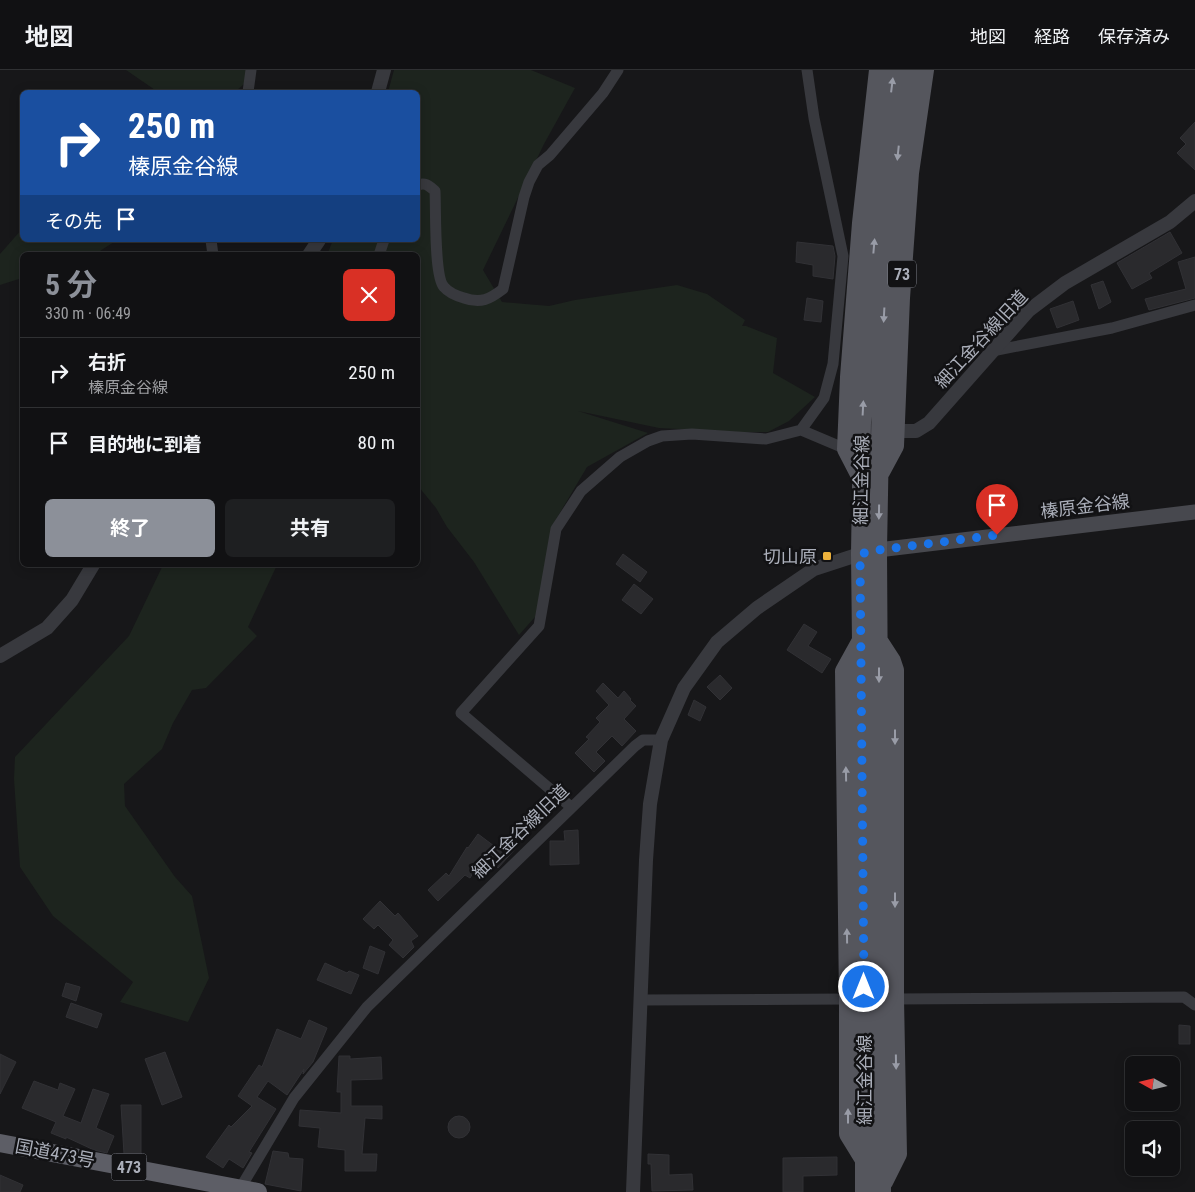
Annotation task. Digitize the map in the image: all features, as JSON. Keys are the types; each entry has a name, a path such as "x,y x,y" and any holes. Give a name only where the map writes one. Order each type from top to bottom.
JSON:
{"highway":[{"name":"国道473号","path":"0,1143 239,1190 258,1192"}],"main road":[{"path":"861,478 846,449 861,223 878,70"},
{"name":"細江金谷線","path":"864,1192 864,910 860,554 863,403 871,286 894,70"},
{"name":"細江金谷線","path":"882,1189 878,550 884,311 908,70"},
{"name":"73","path":"880,476 895,446 901,298 910,173 925,70"},
{"name":"榛原金谷線","path":"860,554 878,550 1195,512"},
{"path":"861,640 844,672 848,1134 864,1160"},
{"path":"879,640 892,661 895,670 895,999 898,1154 882,1189"}],"street":[{"path":"248,90 250,70"},
{"path":"379,90 384,70"},
{"path":"420,184 428,184 435,191 438,272 443,287 454,295 480,302 494,295 503,289 528,182 538,165 550,155 591,107 618,70"},
{"path":"801,430 824,398 833,364 844,256 814,118 807,70"},
{"name":"細江金谷線旧道","path":"896,431 916,431 929,423 1028,310 1058,288 1170,222 1195,201"},
{"path":"992,351 1112,328 1195,305"},
{"path":"571,807 461,713 538,626 556,528 581,491 620,458 648,441 662,436 692,434 766,439 801,430 846,449"},
{"path":"633,1192 650,804 661,740 684,688 717,642 756,608 814,569 860,554"},
{"path":"0,656 47,628 72,600 92,567"},
{"name":"細江金谷線旧道","path":"239,1190 294,1098 367,1007 642,740 661,740"},
{"path":"895,999 1184,997 1195,1005"},
{"path":"640,1000 848,998"}],"shaded area":[{"path":"126,70 249,70 244,84 237,90 155,90"},
{"path":"394,70 531,70 575,88 544,144 483,270 502,302 549,306 575,300 677,285 707,294 745,320 742,326 777,338 773,373 815,397 789,421 768,432 659,428 578,411 648,433 587,467 555,521 535,617 519,635 474,562 420,488 420,252 328,252 332,242 420,242 420,90 389,90"},
{"path":"20,231 20,242 114,242 97,252 20,252 20,279 0,285 0,254"},
{"path":"162,567 276,567 248,627 257,636 206,688 192,690 173,723 162,749 124,784 125,806 175,877 192,896 209,978 188,1022 120,1002 133,982 53,916 20,867 14,779 15,757 129,636"}],"building":[{"path":"1195,122 1195,170 1177,153 1186,144 1180,138"},
{"path":"1170,232 1182,253 1149,273 1152,278 1132,289 1117,263"},
{"path":"797,242 833,246 835,256 833,279 813,276 813,265 796,262"},
{"path":"1195,257 1195,298 1149,310 1145,299 1186,289 1178,262"},
{"path":"1103,281 1111,302 1099,309 1091,285"},
{"path":"807,298 823,301 821,322 804,320"},
{"path":"1073,301 1079,320 1057,328 1050,309"},
{"path":"623,554 647,572 640,582 616,564"},
{"path":"634,584 653,599 641,614 622,600"},
{"path":"804,624 817,632 808,646 831,659 822,673 787,650"},
{"path":"720,675 732,688 720,700 707,687"},
{"path":"603,683 618,698 624,691 636,706 624,719 636,731 622,746 612,736 596,752 605,761 594,772 575,753 589,739 586,737 600,722 596,718 609,705 596,691"},
{"path":"694,700 706,707 700,721 688,715"},
{"path":"578,830 579,864 550,865 550,841 565,841 564,831"},
{"path":"478,834 498,849 507,840 516,848 498,868 484,855 470,878 465,875 438,901 428,890 446,873 449,876 467,847"},
{"path":"380,901 395,916 398,913 418,936 411,941 414,947 403,958 389,945 393,940 378,925 374,929 363,919"},
{"path":"370,946 385,952 378,974 363,968"},
{"path":"325,963 347,973 349,971 359,975 351,994 317,980"},
{"path":"66,983 80,987 76,1001 62,996"},
{"path":"71,1003 102,1014 97,1028 66,1017"},
{"path":"309,1020 327,1028 313,1062 303,1074 304,1069 287,1095 268,1081 257,1097 276,1109 249,1152 252,1153 243,1168 229,1159 223,1168 206,1157 229,1125 231,1127 252,1106 238,1096 259,1065 262,1067 277,1029 301,1039"},
{"path":"1179,1025 1190,1026 1190,1044 1179,1044"},
{"path":"165,1052 182,1097 162,1105 145,1059"},
{"path":"0,1054 16,1062 0,1094"},
{"path":"339,1056 350,1056 350,1059 381,1057 382,1079 351,1080 351,1106 382,1106 382,1119 365,1118 362,1154 377,1154 376,1171 345,1171 345,1150 318,1147 320,1128 299,1126 300,1110 341,1113 341,1092 337,1092"},
{"path":"34,1081 58,1090 60,1083 75,1089 63,1116 81,1123 93,1089 109,1094 96,1128 114,1136 107,1153 94,1150 66,1137 66,1139 51,1133 56,1122 22,1108"},
{"path":"121,1105 141,1105 141,1154 124,1154"},
{"path":"459,1116 467,1119 470,1127 467,1135 459,1138 451,1135 448,1127 451,1119"},
{"path":"273,1151 288,1153 289,1158 303,1159 301,1191 265,1184"},
{"path":"648,1154 669,1155 669,1175 692,1174 693,1190 652,1191 651,1164 648,1164"},
{"path":"837,1157 837,1175 803,1176 803,1192 783,1192 783,1158"},
{"path":"0,1175 23,1185 20,1192 0,1192"}],"place":[{"name":"切山原","path":"827,556"}],"route":[{"path":"864,987 860,554 997,535"}]}
